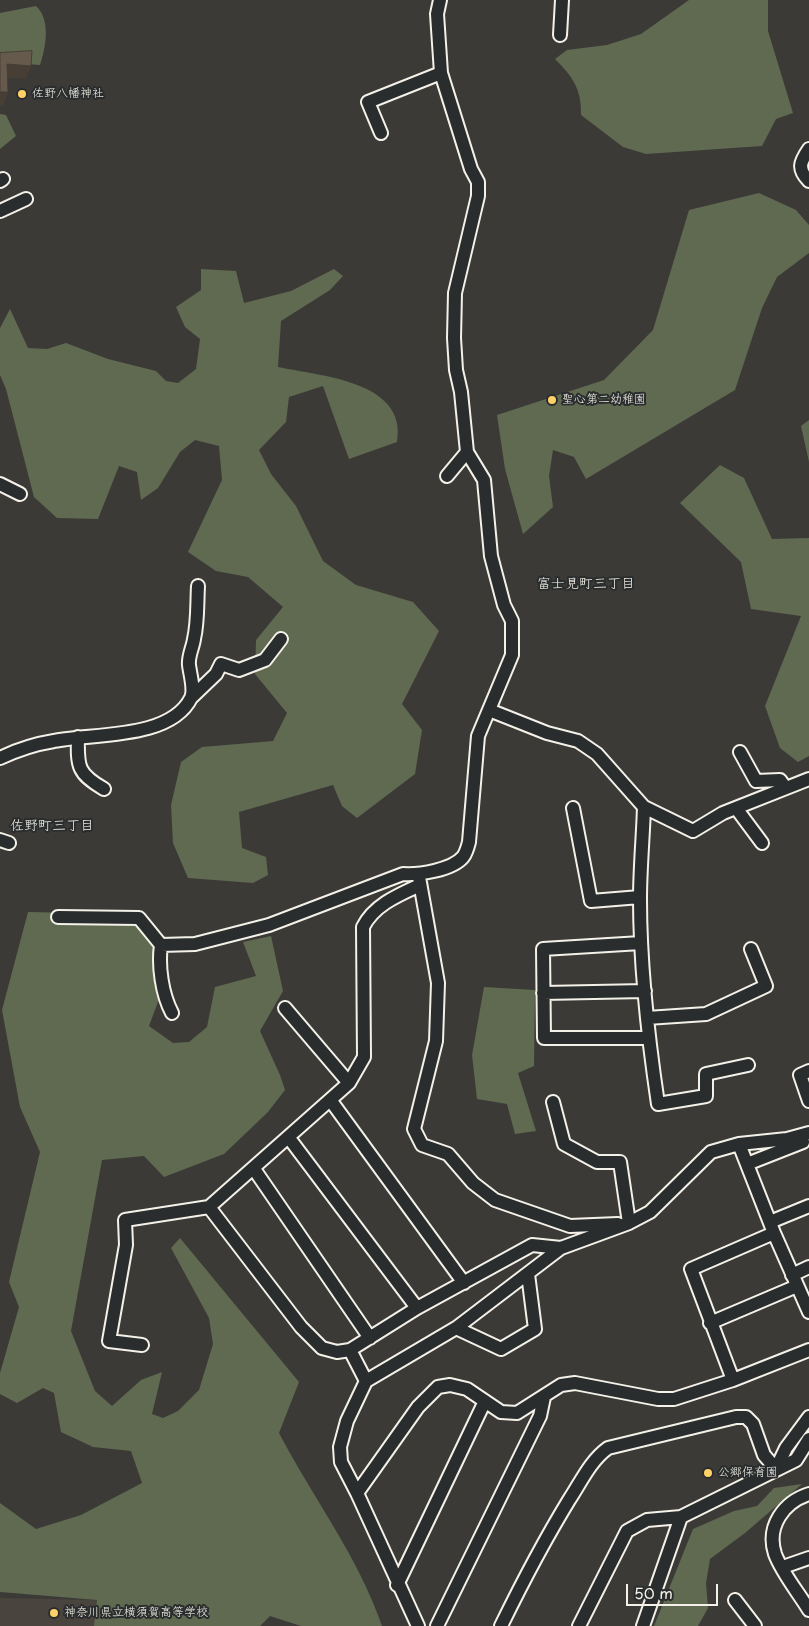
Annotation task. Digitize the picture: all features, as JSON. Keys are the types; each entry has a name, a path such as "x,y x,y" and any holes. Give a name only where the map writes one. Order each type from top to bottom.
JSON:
{"street":[{"path":"142,1345 109,1341 126,1245 125,1220 210,1207 349,1083 364,1057 363,928 370,914 420,880 463,857 469,842 478,736 512,655 512,621 504,605 491,556 484,480 467,452 461,392 456,370 455,293 471,221 477,207 478,182 471,169 442,73 436,14 440,0"},
{"path":"560,36 562,0"},
{"path":"381,133 368,102 442,73"},
{"path":"805,177 800,164 809,149"},
{"path":"0,211 26,199"},
{"path":"446,476 467,452"},
{"path":"0,484 20,494"},
{"path":"192,696 189,661 195,638 198,586"},
{"path":"0,758 17,750 78,737 111,736 148,729 177,714 192,696 216,674 221,664 239,670 265,660 281,639"},
{"path":"489,710 547,733 578,741 597,754 644,808 693,831 723,813 809,779"},
{"path":"78,737 80,771 104,789"},
{"path":"740,752 756,781 780,780 785,787"},
{"path":"573,808 591,901 640,897"},
{"path":"644,808 640,897 641,943 648,1038 658,1104 706,1096 706,1074 748,1065"},
{"path":"736,808 762,843"},
{"path":"161,945 195,944 269,925 403,874 420,880"},
{"path":"420,880 438,983 436,1042 414,1129 422,1145 448,1154 473,1183 495,1200 570,1226 629,1223"},
{"path":"58,917 139,918 161,945 159,956 167,1003 172,1013"},
{"path":"641,943 543,949 544,1038 648,1038"},
{"path":"647,1018 706,1014 766,986 751,948"},
{"path":"543,993 645,991"},
{"path":"285,1008 349,1083"},
{"path":"809,1070 800,1074 809,1101"},
{"path":"331,1101 464,1282"},
{"path":"553,1102 564,1144 597,1162 620,1162 629,1223"},
{"path":"418,1626 397,1585 357,1493 341,1462 340,1447 347,1421 366,1381 456,1328 561,1248 629,1223 650,1212 711,1152 739,1144 787,1139 809,1133"},
{"path":"289,1138 417,1308"},
{"path":"747,1164 809,1140"},
{"path":"739,1144 772,1228 809,1312"},
{"path":"254,1168 370,1338"},
{"path":"732,1380 691,1269 772,1228 809,1206"},
{"path":"210,1207 302,1327 322,1348 337,1352 350,1350 417,1308 532,1245 561,1248"},
{"path":"710,1323 794,1280 809,1268"},
{"path":"456,1328 501,1350 535,1329 528,1274"},
{"path":"350,1350 366,1381"},
{"path":"357,1493 418,1407 438,1388 450,1385 466,1388 501,1412 517,1413 561,1385 575,1383 658,1399 674,1400 809,1350"},
{"path":"437,1626 540,1416 544,1397"},
{"path":"397,1585 485,1401"},
{"path":"501,1626 540,1548 588,1469 598,1456 608,1448 736,1417 746,1417 753,1424 764,1456 776,1469"},
{"path":"776,1469 786,1448 809,1417"},
{"path":"580,1626 627,1531 647,1520 681,1517 796,1460 809,1439"},
{"path":"809,1494 790,1503 776,1521 773,1541 775,1554 809,1610"},
{"path":"643,1626 681,1517"},
{"path":"783,1567 809,1558"},
{"path":"735,1600 755,1626"},
{"path":"508,1612 509,1626"}],"shaded area":[{"name":"神奈川県立横須賀高等学校","path":"0,1598 97,1600 117,1626 0,1626"}],"green space":[{"path":"689,0 768,0 768,31 793,113 776,119 762,146 646,154 623,147 581,115 578,90 571,77 555,59 567,50 607,45 641,34"},
{"path":"36,6 44,19 46,34 40,65 0,62 0,13"},
{"path":"0,114 6,115 16,136 0,149"},
{"path":"759,193 796,210 809,225 809,253 777,277 762,308 735,390 586,479 574,457 553,450 549,476 553,507 523,534 505,469 497,415 604,380 653,330 689,210"},
{"path":"201,269 236,271 244,303 291,291 334,269 343,276 330,290 281,321 278,367 337,379 357,385 375,394 389,406 397,422 397,442 349,459 323,386 289,397 286,422 259,450 271,474 296,506 323,561 356,585 413,602 439,631 402,704 422,730 415,774 357,818 342,806 333,785 239,812 242,848 266,857 268,875 253,883 188,878 173,843 171,805 181,762 202,747 273,741 287,713 255,674 256,640 283,607 248,577 216,571 188,552 222,480 219,446 195,440 180,452 158,488 141,500 137,472 119,466 98,519 57,518 34,497 6,389 0,375 0,328 10,309 28,348 47,349 66,343 108,359 156,371 166,381 178,383 196,369 200,339 185,327 176,307 201,290"},
{"path":"809,420 809,462 801,426"},
{"path":"720,465 744,478 772,539 809,538 809,756 798,762 780,748 765,706 801,616 751,609 741,562 680,503"},
{"path":"28,912 135,914 164,938 159,999 149,1026 173,1043 189,1042 207,1027 215,987 256,976 243,942 271,936 283,991 260,1031 285,1090 268,1112 224,1154 164,1177 144,1156 102,1160 71,1331 95,1391 112,1406 141,1380 162,1372 152,1414 163,1418 178,1411 199,1390 213,1344 209,1318 171,1248 180,1238 299,1382 279,1433 361,1575 382,1626 301,1626 270,1616 260,1626 94,1626 97,1600 0,1592 0,1503 36,1529 81,1515 142,1483 131,1451 93,1447 61,1432 54,1393 43,1388 17,1403 0,1394 0,1373 19,1307 9,1282 40,1152 20,1107 2,1010"},
{"path":"484,987 535,990 534,1066 518,1073 536,1131 515,1134 507,1104 477,1099 472,1055"},
{"path":"802,1484 745,1533 710,1559 706,1583 708,1608 698,1626 654,1626 693,1529 734,1511 757,1506 774,1488"}],"building":[{"path":"32,51 31,66 7,64 8,92 0,92 0,53"}],"place":[{"name":"佐野八幡神社","path":"22,94"},
{"name":"聖心第二幼稚園","path":"552,400"},
{"name":"公郷保育園","path":"708,1473"},
{"name":"神奈川県立横須賀高等学校","path":"54,1613"}],"district":[{"name":"富士見町三丁目","path":"586,584"},
{"name":"佐野町三丁目","path":"52,826"}]}
